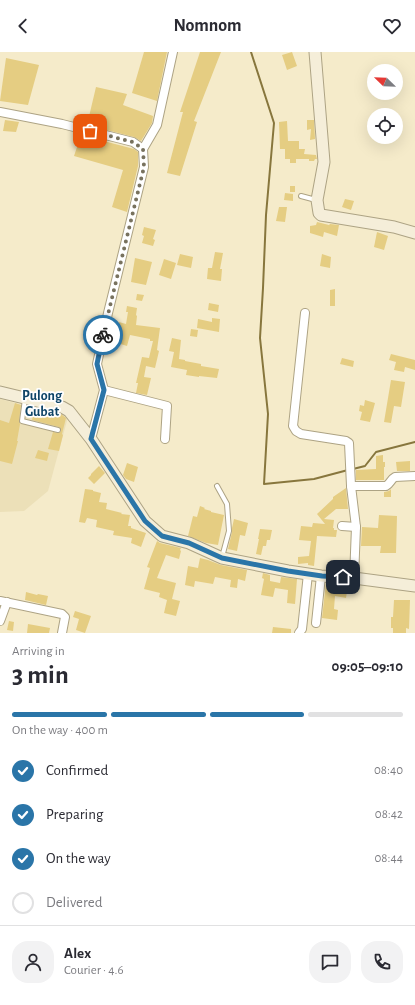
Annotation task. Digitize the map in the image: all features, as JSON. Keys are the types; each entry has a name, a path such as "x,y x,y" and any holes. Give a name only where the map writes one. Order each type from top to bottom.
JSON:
{"street":[{"path":"91,439 104,390 97,364 144,167 143,149 157,125 173,52"},
{"path":"315,52 324,162 317,200 318,211 321,215 394,227 415,233"},
{"path":"0,112 62,124 133,142 143,149"},
{"path":"305,313 293,426 296,431 301,434 346,442 349,444 351,486 356,527 354,578"},
{"path":"104,390 167,406 165,439"},
{"path":"0,392 62,407 69,411 91,439 145,521 162,536 189,543 222,558 308,574 415,586"},
{"path":"351,486 386,486 395,477 415,476"},
{"path":"342,526 356,527"},
{"path":"299,633 302,629 308,574"},
{"path":"316,623 322,576"},
{"path":"0,621 3,601 62,614 65,617 62,633"}],"lane":[{"path":"301,196 317,200"},
{"path":"25,399 22,421 58,430"},
{"path":"217,486 226,504 229,530 222,558"}],"shaded area":[{"path":"0,399 68,417 48,491 24,511 0,512"}],"building":[{"path":"144,52 167,52 157,101 132,93"},
{"path":"200,52 221,52 194,121 197,122 180,176 167,173 183,112 180,112"},
{"path":"292,52 297,66 287,70 282,55"},
{"path":"6,58 39,65 28,105 0,101"},
{"path":"96,87 127,94 123,105 153,116 152,123 141,141 134,137 87,125"},
{"path":"5,120 19,122 16,132 3,131"},
{"path":"307,120 314,120 315,139 310,140 311,129 307,130"},
{"path":"287,121 288,141 299,141 299,149 305,149 304,154 316,155 317,159 314,161 309,161 309,159 296,159 296,163 290,163 290,159 285,159 285,149 280,149 279,122"},
{"path":"81,135 134,149 138,152 138,166 127,212 112,207 123,170 74,156"},
{"path":"290,186 295,186 295,192 290,192"},
{"path":"285,193 293,194 293,201 284,200"},
{"path":"345,199 354,201 351,210 342,207"},
{"path":"279,207 287,207 285,222 276,221"},
{"path":"317,222 329,225 339,225 337,236 324,232 323,237 310,233 310,226 316,225"},
{"path":"144,227 156,230 153,239 155,240 153,246 142,243"},
{"path":"377,232 388,236 384,250 374,247"},
{"path":"215,252 223,253 220,269 222,269 221,281 207,279 208,268 212,268"},
{"path":"180,254 193,257 191,268 177,265"},
{"path":"322,254 331,257 330,268 320,266"},
{"path":"135,258 152,262 146,285 131,282"},
{"path":"164,259 176,263 171,279 159,275"},
{"path":"335,289 335,306 330,306 330,290"},
{"path":"137,294 144,295 142,301 136,300"},
{"path":"209,303 219,305 218,312 208,310"},
{"path":"127,306 137,308 136,325 160,328 157,350 159,351 155,368 146,366 144,377 151,378 147,395 136,393 138,383 136,383 142,357 149,358 153,341 130,335 127,346 111,341 113,334 116,334 119,322 126,324 128,312 126,312"},
{"path":"212,318 220,319 219,332 197,328 198,319 212,322"},
{"path":"191,329 198,330 197,337 190,336"},
{"path":"172,338 181,340 179,359 201,364 201,366 219,369 217,378 186,375 187,370 171,367 174,352 169,351"},
{"path":"391,354 415,360 415,370 405,367 404,372 394,370 396,362 389,360"},
{"path":"342,358 354,361 353,367 340,364"},
{"path":"391,380 405,382 401,407 394,406 391,423 384,422"},
{"path":"365,400 375,403 370,422 360,420 362,412 359,411 360,405 364,406"},
{"path":"15,403 21,405 18,441 12,464 0,461 0,420 9,423"},
{"path":"35,408 61,414 66,418 59,451 48,449 53,432 59,433 61,429 59,427 32,420"},
{"path":"38,450 49,453 47,461 35,458"},
{"path":"383,455 383,462 385,462 384,480 356,480 356,470 376,469 376,456"},
{"path":"410,461 410,471 397,471 396,462"},
{"path":"127,463 138,467 134,482 126,479 123,475"},
{"path":"99,466 105,473 94,484 88,478"},
{"path":"346,488 348,509 336,509 324,519 334,520 333,528 334,530 337,530 336,537 317,536 314,566 308,565 308,563 298,564 298,557 309,556 311,541 299,540 301,526 312,527 313,523 325,524 317,514 333,499 333,497"},
{"path":"85,489 101,493 99,502 107,503 106,509 122,513 121,514 130,515 128,526 146,533 141,547 131,543 132,538 113,535 114,531 96,527 97,520 87,518 85,523 79,522"},
{"path":"391,489 391,497 384,497 384,492"},
{"path":"200,506 211,512 224,515 218,545 206,543 188,536 193,516 197,517"},
{"path":"379,515 397,516 396,553 380,553 381,546 361,546 362,527 378,528"},
{"path":"234,519 248,523 245,536 240,535 237,551 228,549"},
{"path":"260,529 272,530 270,540 267,540 266,546 263,546 261,555 256,554"},
{"path":"157,541 181,548 179,559 166,555 157,578 176,583 172,599 180,601 176,616 164,613 167,600 159,597 160,593 144,589 150,568 147,567"},
{"path":"200,558 221,565 247,570 245,581 238,579 237,588 230,587 231,580 215,577 213,584 195,581 194,587 185,585 188,566 198,568"},
{"path":"263,573 270,575 270,581 280,583 281,577 297,579 295,604 287,603 288,590 275,588 273,597 261,595 264,579 262,578"},
{"path":"326,583 342,585 342,587 345,588 345,592 347,592 346,598 335,596 334,609 338,610 337,620 322,618"},
{"path":"26,592 48,596 46,605 25,600"},
{"path":"394,600 410,600 409,629 406,628 406,633 393,633 393,628 391,628"},
{"path":"75,611 91,616 85,633 76,630 79,619 73,617"},
{"path":"9,621 14,622 13,631 7,630"},
{"path":"28,624 50,628 49,633 27,633"},
{"path":"273,627 291,629 291,633 272,633"}],"waterway":[{"path":"251,52 274,123 266,215 260,338 268,414 264,484 314,479 348,470"},
{"path":"353,469 365,466 376,452 415,442"}],"way so far":[{"path":"90,131 133,142 143,149 144,167 103,335"}],"district":[{"name":"Pulong Gubat","path":"42,404"}],"route":[{"path":"103,335 97,364 104,390 91,439 145,521 162,536 189,543 222,558 288,571 322,576 343,577"}]}
